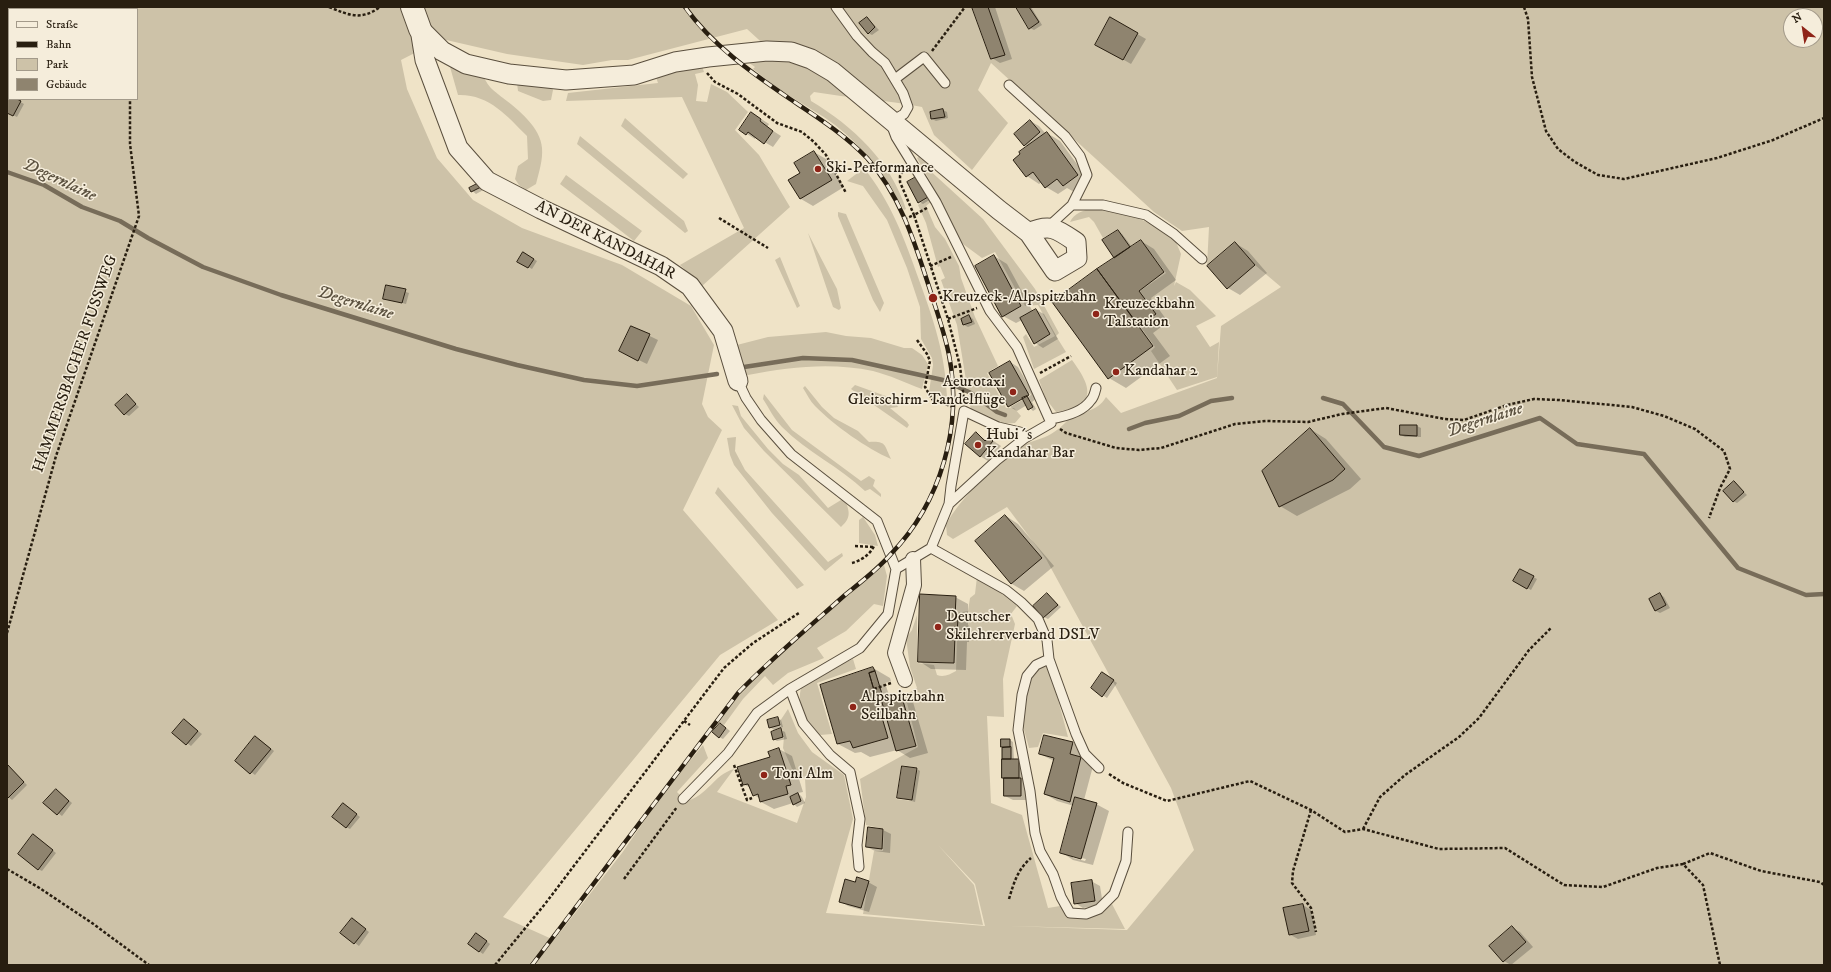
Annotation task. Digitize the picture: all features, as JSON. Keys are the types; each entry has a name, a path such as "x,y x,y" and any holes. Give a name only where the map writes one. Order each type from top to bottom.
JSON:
{"street":[{"path":"412,7 420,29 442,51 466,64 509,74 566,80 634,75 675,62 766,51 791,52 811,59 833,72 998,210 1029,233 1055,271 1077,258 1076,242 1063,233 1048,227 1042,227 1029,233"},
{"name":"AN DER KANDAHAR","path":"420,29 426,60 458,148 487,181 541,210 661,266 684,282 694,291 723,331 738,381"},
{"path":"905,680 895,653 914,585 913,559"}],"lane":[{"path":"836,7 857,36 885,63 903,93 908,107 904,114 892,121 896,137 936,202 987,304 1017,347 1051,421"},
{"path":"895,79 924,58 945,83"},
{"path":"1009,85 1065,136 1080,156 1087,175 1072,205 1048,227"},
{"path":"1072,205 1103,205 1146,215 1174,234 1202,259"},
{"name":"AN DER KANDAHAR","path":"683,799 729,751 757,713 790,689 860,648 888,614 896,570 877,521 791,454 761,420 746,398 738,381"},
{"path":"949,504 997,460 1025,438 1051,421 1082,408 1091,401 1096,388"},
{"path":"896,570 931,548 949,504 964,411 998,427 1020,432 1025,438"},
{"path":"931,548 1006,590 1038,619 1047,640 1049,659 1085,754 1099,768"},
{"path":"1049,659 1036,665 1027,676 1022,695 1018,730 1030,791 1035,833 1040,852 1053,874 1061,898 1070,913 1086,914 1099,909 1114,894 1126,861 1128,832"},
{"path":"790,689 803,723 830,755 850,772 860,819 857,845 859,866"}],"path":[{"path":"329,7 354,16 371,14 380,7"},
{"path":"924,58 936,47 965,7"},
{"path":"1524,7 1528,19 1532,77 1546,131 1558,149 1575,162 1598,175 1624,179 1711,159 1773,140 1824,118"},
{"path":"708,57 707,75 715,82 738,94 777,123 802,132 814,142 826,154 846,193"},
{"name":"HAMMERSBACHER FUSSWEG","path":"7,633 56,456 138,222 139,216 130,144 130,100"},
{"path":"910,159 900,176 900,182 914,215 948,319 963,380 964,397"},
{"path":"907,218 921,212"},
{"path":"720,218 768,248"},
{"path":"930,266 937,263"},
{"path":"948,319 987,304"},
{"path":"917,340 930,361 925,387 932,399 964,411"},
{"path":"1031,378 1071,356"},
{"path":"954,367 960,366"},
{"path":"1051,421 1066,433 1116,448 1139,450 1161,448 1234,424 1266,421 1308,422 1342,414 1386,408 1445,419 1464,420 1507,405 1534,400 1632,407 1664,416 1695,429 1724,451 1730,469 1720,488 1709,518"},
{"path":"855,546 888,547"},
{"path":"852,563 859,561 871,552 874,546"},
{"path":"495,965 545,904 724,668 753,643 799,613"},
{"path":"1362,829 1380,797 1405,775 1459,737 1479,718 1529,650 1551,628"},
{"path":"684,721 690,725"},
{"path":"729,751 747,800 752,798"},
{"path":"1099,768 1123,783 1167,801 1250,781 1311,810 1345,832 1362,829 1439,849 1505,848 1564,885 1604,887 1657,868 1683,864 1710,853 1761,871 1824,883"},
{"path":"624,879 683,799"},
{"path":"1311,810 1293,871 1292,883 1310,908 1316,932"},
{"path":"1009,899 1015,877 1024,864 1040,852"},
{"path":"1683,864 1703,885 1720,965"},
{"path":"7,869 32,883 92,923 149,965"}],"green space":[{"path":"7,7 1824,7 1824,965 7,965","holes":["747,29 780,59 745,60 755,67 753,69 778,88 835,125 856,143 890,186 904,210 906,209 891,176 869,147 841,122 811,101 810,96 814,92 922,107 934,135 972,170 1008,123 978,90 991,63 1154,212 1182,231 1209,227 1207,266 1235,242 1255,265 1281,287 1221,326 1217,378 1121,413 1106,397 1093,409 1073,417 1054,432 1026,444 1014,452 980,481 960,504 946,525 947,535 953,539 1007,507 1046,559 1171,788 1194,850 1127,930 1008,926 1125,929 1112,904 1092,913 1060,906 1048,908 1022,815 991,803 987,716 1004,717 1003,679 1015,624 1011,614 1017,606 988,583 977,577 975,594 970,598 968,611 957,613 959,636 957,638 956,671 940,676 937,675 934,665 917,663 917,615 912,630 906,638 910,667 917,688 905,695 918,747 860,779 866,825 884,829 883,851 874,851 863,914 983,925 974,885 938,845 975,884 985,926 826,913 853,819 844,775 812,752 798,733 788,709 780,721 784,737 783,748 795,776 805,778 806,797 797,823 717,792 734,769 721,776 700,795 686,801 677,792 708,758 703,745 667,788 622,853 554,940 503,917 720,655 778,620 683,510 722,430 708,417 702,404 714,345 691,306 622,265 522,228 473,200 437,158 407,89 401,60 442,39 507,54 583,65 612,60 628,60","902,765 918,768 912,801 896,799"]},
{"path":"701,63 704,72 695,74 698,85 696,101 707,102 711,84 727,92 748,112 735,130 759,155 790,207 702,286 680,265 744,228 682,97 566,101 568,93 658,83 655,74"},
{"path":"450,67 483,76 492,88 522,113 533,126 538,133 542,148 541,162 536,184 526,190 519,185 515,179 518,166 528,159 527,136 505,114 488,102 479,98 458,95"},
{"path":"517,83 551,86 553,90 551,100 543,101 518,91"},
{"path":"625,118 688,174 683,179 621,126"},
{"path":"580,136 684,221 688,231 685,233 577,144"},
{"path":"922,155 929,164 926,167 983,219 1035,289 1059,333 1056,336 1066,352 1034,369 1023,337 1026,334 1034,347 1055,336 1038,305 1025,306 995,252 982,258 963,244 958,238 936,192 917,158"},
{"path":"864,168 874,181 890,208 914,265 938,337 944,366 947,397 940,397 929,392 933,365 932,358 921,339 920,307 907,268 887,220 863,186 847,181"},
{"path":"566,175 642,231 634,241 560,184"},
{"path":"929,197 932,201 926,206 935,227 945,239 959,266 961,278 975,317 998,366 987,373 1006,408 1014,408 1021,416 1015,423 999,424 971,411 957,325 941,280 945,278 940,266 938,267 926,223 918,205"},
{"path":"1091,208 1125,212 1155,226 1176,242 1181,254 1174,286 1176,282 1190,290 1216,316 1196,326 1210,347 1219,342 1217,377 1177,390 1151,351 1155,347 1140,326 1156,314 1140,291 1166,273 1141,240 1130,246 1118,230 1103,238 1094,222 1089,217 1070,222 1076,214"},
{"path":"838,212 846,214 884,303 880,312 873,300 838,216"},
{"path":"808,233 837,289 841,308 839,310 833,307"},
{"path":"780,257 800,306 797,308 775,260"},
{"path":"826,332 846,336 871,338 904,348 912,348 922,355 928,364 922,389 873,371 857,368 826,366 794,368 748,375 742,373 733,346 768,337"},
{"path":"1072,360 1084,379 1087,387 1087,394 1085,400 1079,405 1070,409 1056,412 1046,399 1039,380"},
{"path":"855,385 894,399 898,407 890,408 907,422 909,425 907,428 851,389"},
{"path":"805,386 822,407 834,418 858,431 869,442 882,443 886,447 891,459 861,443 832,421 815,406 803,388"},
{"path":"764,394 792,430 861,481 869,476 875,480 873,486 881,494 881,497 870,489 865,491 845,474 792,436 774,417 763,399"},
{"path":"732,405 738,406 741,416 768,449 783,464 799,475 828,508 841,500 845,500 849,515 847,521 841,527 764,451 744,428"},
{"path":"736,437 735,451 745,470 828,562 842,553 843,556 825,571 772,513 734,465 730,455 727,438"},
{"path":"718,487 804,585 797,589 715,493"},
{"path":"863,517 875,535 878,546 859,543 859,520"},
{"path":"884,565 887,576 883,606 874,604 846,631 817,648 824,658 788,673 773,685 765,676 743,699 724,725 718,721 755,678 776,658"},
{"path":"853,659 856,669 817,683 832,734 820,735 810,725 803,713 800,699 802,686 829,669"},
{"path":"1039,666 1047,666 1052,677 1068,737 1043,733 1038,747 1029,748 1021,719 1027,685"}],"building":[{"path":"972,7 988,7 1005,55 991,59"},
{"path":"1016,7 1029,7 1039,22 1029,29"},
{"path":"867,17 875,27 868,34 859,23"},
{"path":"1110,17 1138,33 1123,60 1095,45"},
{"path":"7,94 8,100 21,101 13,116 7,113"},
{"path":"943,109 945,117 931,119 930,112"},
{"path":"751,112 761,119 760,121 773,131 764,144 748,132 746,135 739,130"},
{"path":"1030,120 1040,132 1024,146 1014,134"},
{"path":"1047,132 1078,175 1063,186 1057,179 1045,188 1033,172 1026,177 1013,160 1020,154 1019,152"},
{"path":"814,151 832,180 800,199 788,180 800,173 794,163"},
{"path":"916,177 928,197 918,203 907,182"},
{"path":"481,182 483,186 471,192 469,188"},
{"path":"1118,230 1130,247 1114,258 1102,240"},
{"path":"1141,240 1164,272 1139,291 1156,314 1139,326 1097,269"},
{"path":"1235,242 1255,265 1227,289 1207,266"},
{"path":"523,252 534,259 528,268 517,262"},
{"path":"994,255 1021,306 1002,317 975,266"},
{"name":"Kreuzeckbahn Talstation","path":"1097,269 1153,346 1108,379 1052,302"},
{"path":"386,285 406,289 402,303 383,299"},
{"path":"1036,309 1050,334 1034,344 1020,318"},
{"path":"969,315 972,322 963,325 961,319"},
{"path":"631,326 650,334 638,361 619,351"},
{"path":"1010,361 1029,395 1008,407 989,373"},
{"path":"127,394 136,404 124,415 115,405"},
{"path":"1027,396 1033,407 1028,410 1022,398"},
{"path":"1400,425 1417,425 1417,436 1400,435"},
{"path":"1310,428 1345,469 1333,480 1279,507 1262,471"},
{"name":"Hubi´s Kandahar Bar","path":"976,432 985,441 989,437 993,441 980,457 965,444"},
{"path":"1734,481 1744,492 1733,502 1723,491"},
{"path":"1005,515 1042,558 1011,584 975,541"},
{"path":"1520,569 1534,576 1527,589 1513,581"},
{"path":"1047,593 1058,605 1043,618 1033,606"},
{"path":"1660,593 1666,605 1655,611 1649,599"},
{"name":"Deutscher Skilehrerverband DSLV","path":"920,594 956,596 955,618 958,618 957,635 955,635 954,663 918,662"},
{"name":"Alpspitzbahn Seilbahn","path":"873,667 875,671 869,673 888,738 853,748 850,741 837,744 820,685"},
{"path":"875,671 882,694 876,697 869,673"},
{"path":"1102,672 1114,680 1102,697 1091,688"},
{"path":"901,694 916,746 896,751 881,699"},
{"path":"778,717 780,725 769,728 767,720"},
{"path":"184,719 198,731 186,745 172,733"},
{"path":"720,723 726,728 719,738 712,732"},
{"path":"781,728 783,737 773,740 771,732"},
{"path":"1044,735 1073,742 1070,754 1081,757 1070,802 1044,794 1054,758 1039,754"},
{"path":"255,736 271,749 250,774 235,761"},
{"path":"1001,739 1010,739 1010,747 1001,747"},
{"path":"1011,747 1011,759 1002,759 1002,748"},
{"name":"Toni Alm","path":"779,748 791,785 786,786 788,794 760,802 758,794 753,796 748,784 743,785 737,767 770,757 768,752"},
{"path":"1002,759 1019,759 1019,778 1002,778"},
{"path":"7,764 24,782 8,798 7,797"},
{"path":"902,766 917,768 912,800 897,798"},
{"path":"1004,778 1021,778 1021,796 1004,796"},
{"path":"56,789 69,801 57,815 43,803"},
{"path":"798,793 801,801 793,805 790,797"},
{"path":"1075,797 1097,803 1081,859 1060,853"},
{"path":"343,803 357,814 346,828 332,817"},
{"path":"868,827 883,829 882,849 866,847"},
{"path":"33,834 53,850 38,870 18,854"},
{"path":"857,877 869,881 861,908 839,902 845,879 855,882"},
{"path":"1092,880 1095,901 1074,904 1071,883"},
{"path":"1303,904 1309,931 1289,935 1283,908"},
{"path":"352,918 366,929 354,944 340,933"},
{"path":"1512,926 1526,942 1503,962 1489,946"},
{"path":"476,933 487,941 479,952 468,944"}],"waterway":[{"name":"Degernlaine","path":"7,172 44,185 82,207 120,221 148,238 203,267 281,295 456,349 584,380 637,386 717,374"},
{"name":"Degernlaine","path":"744,367 803,358 852,360 943,380 971,393 997,412 1005,415"},
{"name":"Degernlaine","path":"1129,429 1145,423 1179,416 1211,401 1232,398"},
{"name":"Degernlaine","path":"1323,398 1343,404 1384,447 1419,456 1540,418 1577,444 1644,454 1738,568 1806,595 1824,594"}],"railway":[{"path":"532,965 738,693 764,667 881,565 908,533 923,511 935,487 944,462 950,435 953,409 953,382 949,355 939,318 914,241 890,189 867,158 849,141 733,58 707,34 685,7"}],"place":[{"name":"Ski-Performance","path":"818,169"},
{"name":"Kreuzeck-/Alpspitzbahn","path":"933,298"},
{"name":"Kreuzeckbahn Talstation","path":"1096,314"},
{"name":"Kandahar 2","path":"1116,372"},
{"name":"Aeurotaxi Gleitschirm-Tandelflüge","path":"1013,392"},
{"name":"Hubi´s Kandahar Bar","path":"978,445"},
{"name":"Deutscher Skilehrerverband DSLV","path":"938,627"},
{"name":"Alpspitzbahn Seilbahn","path":"853,707"},
{"name":"Toni Alm","path":"764,775"}]}
